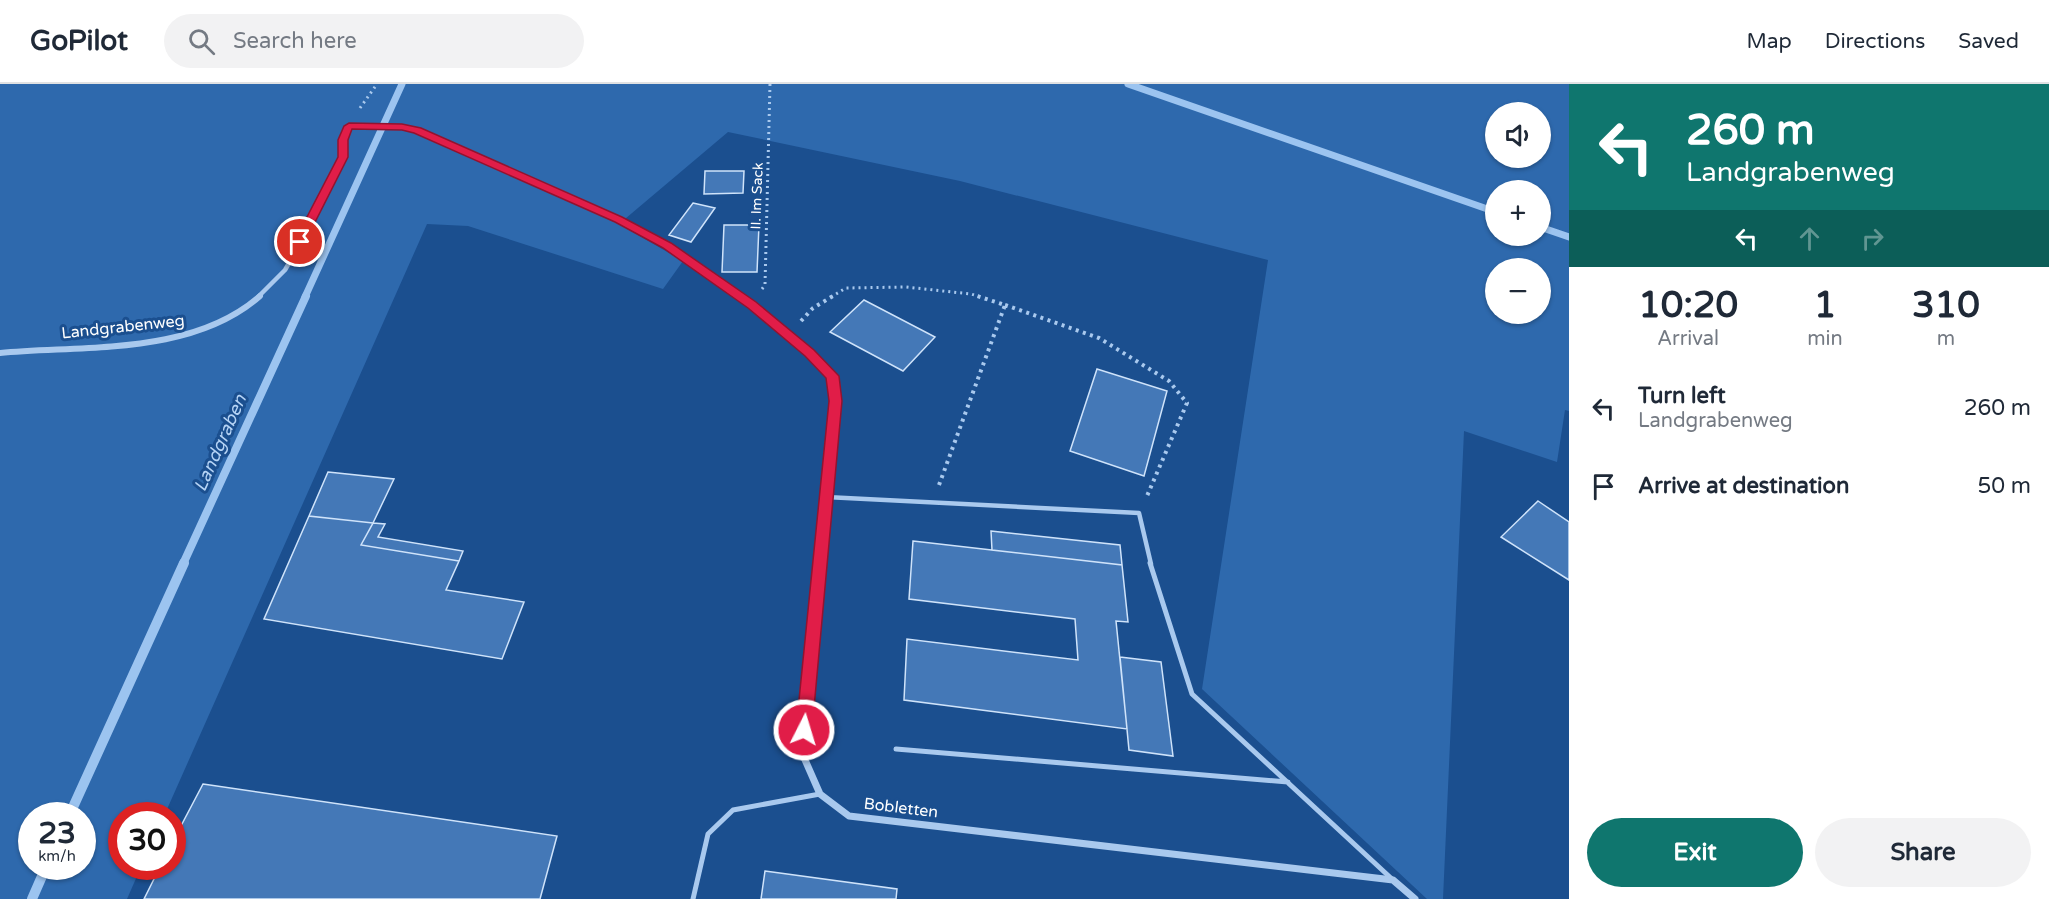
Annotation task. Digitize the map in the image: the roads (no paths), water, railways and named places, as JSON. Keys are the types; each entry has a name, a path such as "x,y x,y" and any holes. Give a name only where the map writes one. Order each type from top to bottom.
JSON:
{"street":[{"name":"Bobletten","path":"349,126 402,127 417,130 618,220 667,246 752,305 832,376 836,401 802,753 820,794 849,816 1393,880"},
{"name":"Landgrabenweg","path":"0,353 146,341 192,333 225,320 250,306 276,282 289,264 343,157 343,140 349,126"},
{"path":"1393,880 1415,899"}],"lane":[{"path":"826,497 1139,513 1149,559 1192,694 1393,880"},
{"path":"896,749 1288,782"},
{"path":"693,899 708,834 734,810 820,794"}],"waterway":[{"name":"Landgraben","path":"305,297 402,84"},
{"path":"1128,84 1485,208"},
{"path":"1551,231 1569,237"},
{"name":"Landgraben","path":"183,564 306,296"},
{"name":"Landgraben","path":"75,802 184,563"},
{"name":"Landgraben","path":"32,899 40,880"}]}
